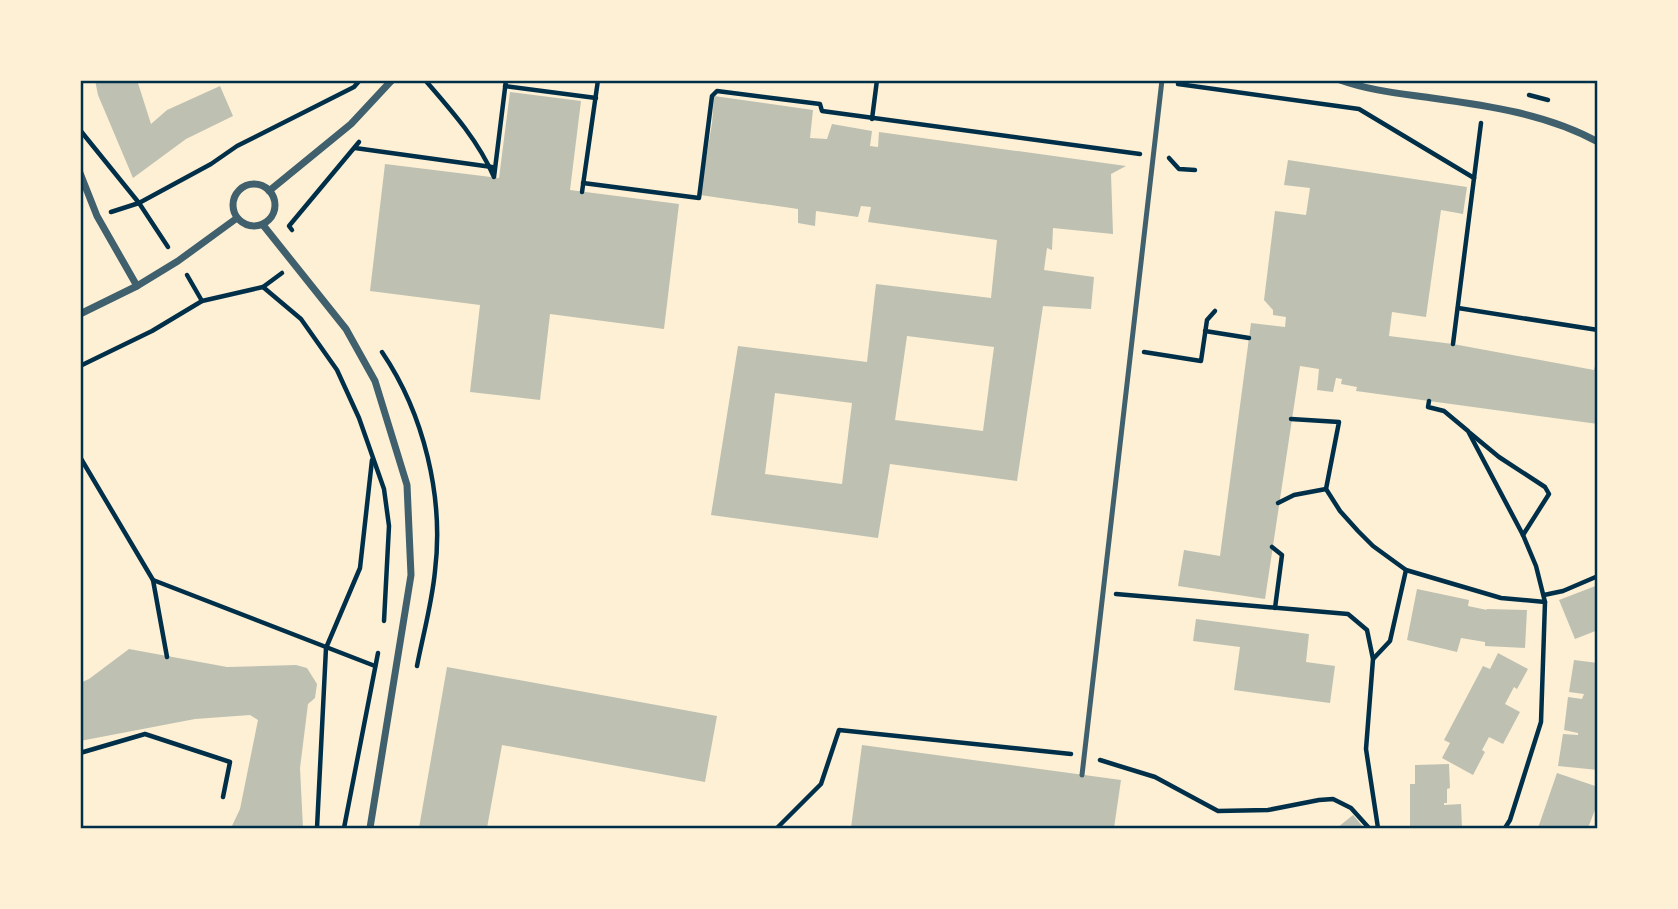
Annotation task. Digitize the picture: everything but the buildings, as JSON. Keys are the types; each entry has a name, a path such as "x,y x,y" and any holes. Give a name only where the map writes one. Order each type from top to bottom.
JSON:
{"street":[{"path":"269,191 351,124 392,80"},
{"path":"1340,80 1361,88 1483,105 1573,128 1598,142"},
{"path":"80,173 97,216 137,286"},
{"path":"257,184 269,191 275,202 275,209 273,216 263,225 249,226 237,218 232,205 237,191 257,184"},
{"path":"80,314 137,286 237,218"},
{"path":"263,225 346,329 364,360 375,382 407,485 411,575 370,828"}],"lane":[{"path":"1082,775 1162,81"}],"path":[{"path":"97,216 139,203 211,164 237,146 354,87 360,80"},
{"path":"425,80 455,114 493,168"},
{"path":"582,192 598,80"},
{"path":"872,119 877,80"},
{"path":"1162,81 1359,109 1474,178"},
{"path":"493,168 506,83 596,98"},
{"path":"583,183 699,198 712,96 717,91 820,104 822,111 872,119 1153,156 1170,159 1179,169 1195,170"},
{"path":"1453,344 1483,105"},
{"path":"80,130 139,203 169,248"},
{"path":"289,226 362,139"},
{"path":"354,148 493,168"},
{"path":"187,275 202,301"},
{"path":"80,366 152,331 202,301 264,287 301,319 337,370 359,418 383,489 389,526 383,625"},
{"path":"1458,308 1598,330"},
{"path":"1143,352 1200,361 1207,320 1215,311"},
{"path":"1205,331 1249,338"},
{"path":"1429,401 1428,407 1444,411 1499,457 1545,487 1549,494 1523,536"},
{"path":"1291,419 1339,422 1326,489 1340,511 1358,531 1373,546 1406,570 1501,598 1545,602"},
{"path":"1468,432 1523,536 1536,566 1545,602 1541,722 1510,820 1504,828"},
{"path":"317,828 326,648 360,568 370,494 372,455"},
{"path":"80,457 153,580 167,657"},
{"path":"1278,503 1294,495 1326,489"},
{"path":"1272,547 1282,555 1275,608"},
{"path":"1373,659 1390,641 1406,570"},
{"path":"1544,594 1563,591 1598,576"},
{"path":"153,580 375,666"},
{"path":"1103,593 1348,614 1367,630 1373,659 1366,748 1378,828"},
{"path":"344,828 378,653"},
{"path":"778,828 821,784 839,730 1084,756 1155,777 1218,811 1268,810 1333,799 1351,807 1369,828"},
{"path":"80,753 145,734 230,762 223,797"}]}
